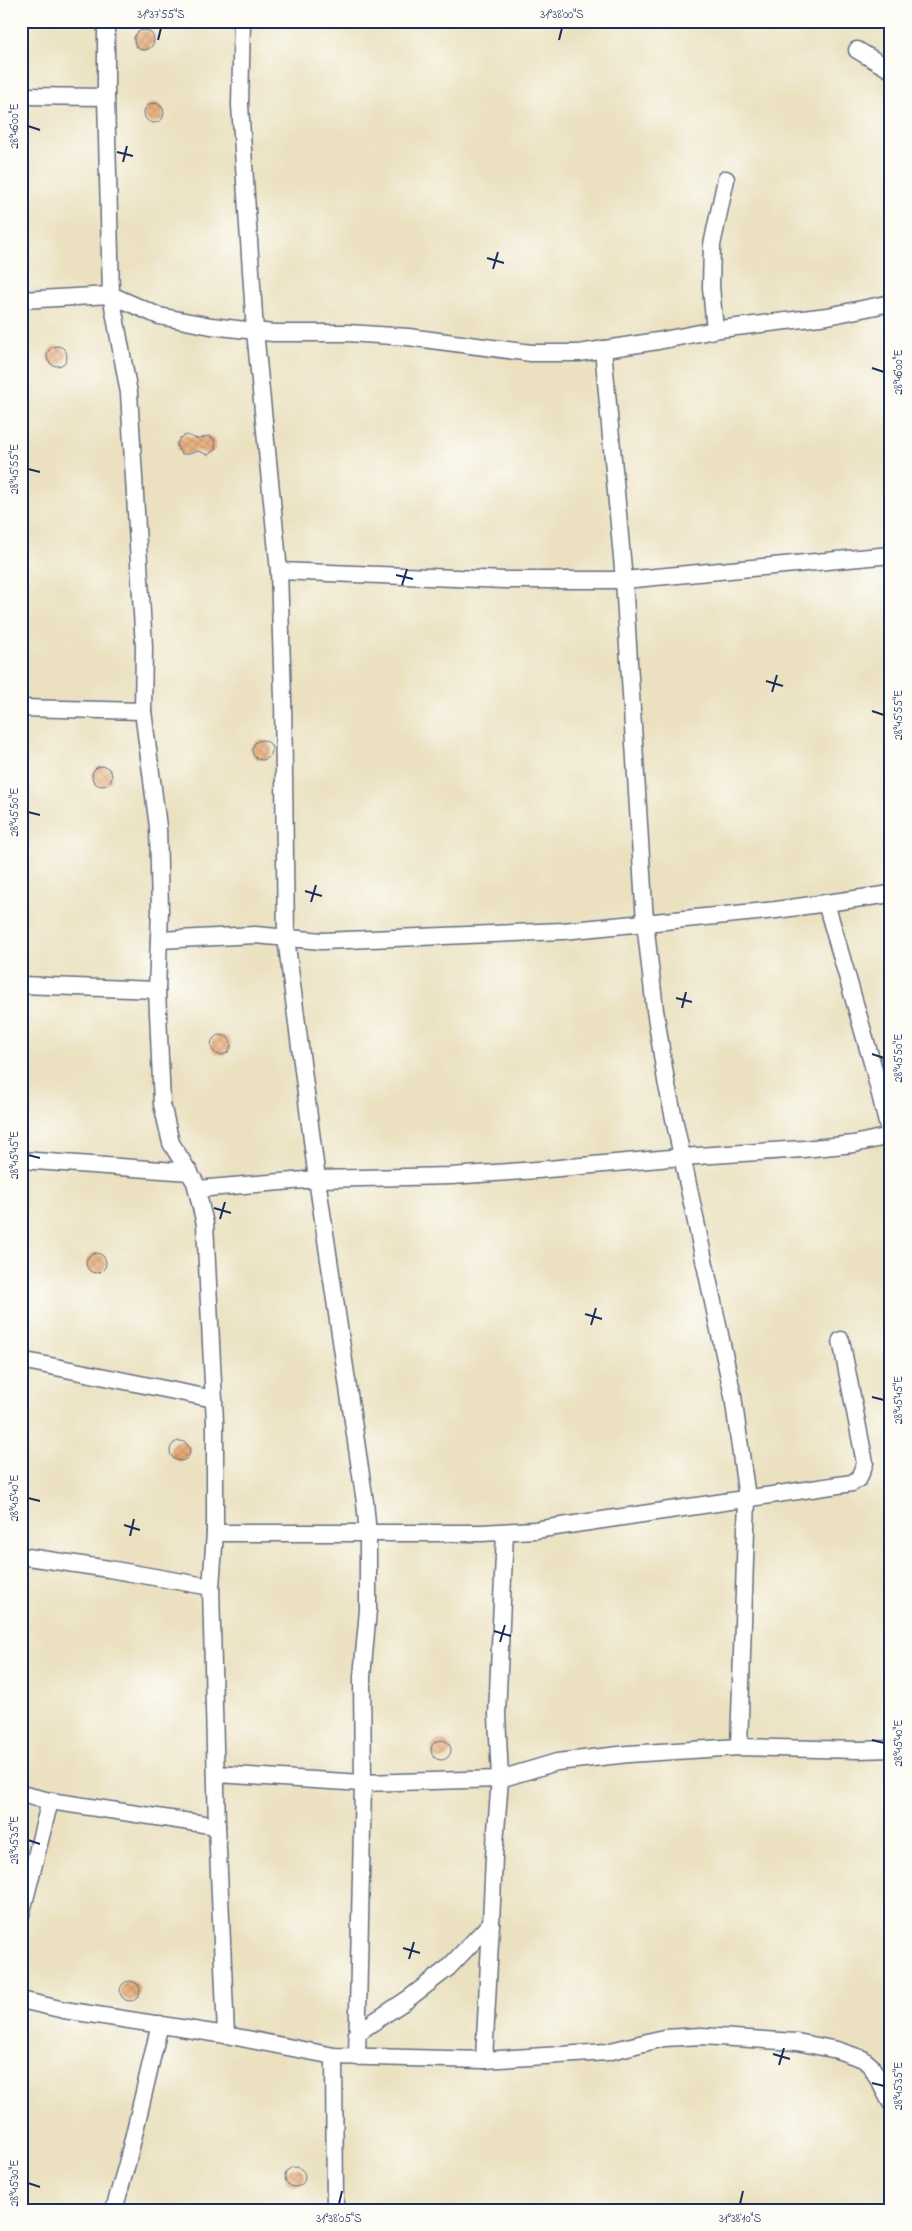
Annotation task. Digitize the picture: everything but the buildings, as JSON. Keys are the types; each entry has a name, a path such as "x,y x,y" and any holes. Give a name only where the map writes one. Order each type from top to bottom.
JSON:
{"street":[{"path":"106,21 111,295 129,393 144,646 142,712 158,827 159,940 156,990 162,1104 171,1143 190,1172 197,1189 205,1224 214,1400 215,1533 211,1587 217,1826 226,2035"},
{"path":"242,21 240,105 255,331 279,571 283,698 286,938 317,1179 365,1502 368,1534 368,1610 362,1677 363,1783 357,2057"},
{"path":"856,50 891,70"},
{"path":"21,96 106,97"},
{"path":"715,330 711,287 712,245 726,178"},
{"path":"21,300 111,295 159,316 211,326 273,333 348,333 408,337 531,353 579,353 715,330 828,316 891,303"},
{"path":"603,349 624,580 646,922 655,1010 666,1081 724,1348 733,1396 747,1498 739,1747"},
{"path":"279,571 505,580 624,580 891,555"},
{"path":"21,708 142,712"},
{"path":"159,940 255,935 322,940 544,932 776,910 891,894"},
{"path":"197,1189 317,1179 451,1176 803,1149 890,1138 873,1066 826,903"},
{"path":"21,985 156,990"},
{"path":"21,1160 190,1172"},
{"path":"215,1533 368,1534 535,1530 852,1483 859,1478 865,1462 841,1340"},
{"path":"21,1360 214,1400"},
{"path":"484,2060 494,1857 500,1779 497,1715 505,1532"},
{"path":"21,1556 211,1587"},
{"path":"216,1774 363,1783 500,1779 557,1762 628,1754 739,1747 891,1749"},
{"path":"21,1794 50,1801 217,1826"},
{"path":"21,1915 50,1801"},
{"path":"357,2033 408,1999 448,1968 491,1923"},
{"path":"21,2000 64,2010 226,2035 334,2056 484,2060 607,2052 664,2038 702,2036 766,2038 837,2050 863,2059 871,2066 891,2103"},
{"path":"114,2210 128,2160 160,2024"},
{"path":"334,2056 335,2210"}]}
